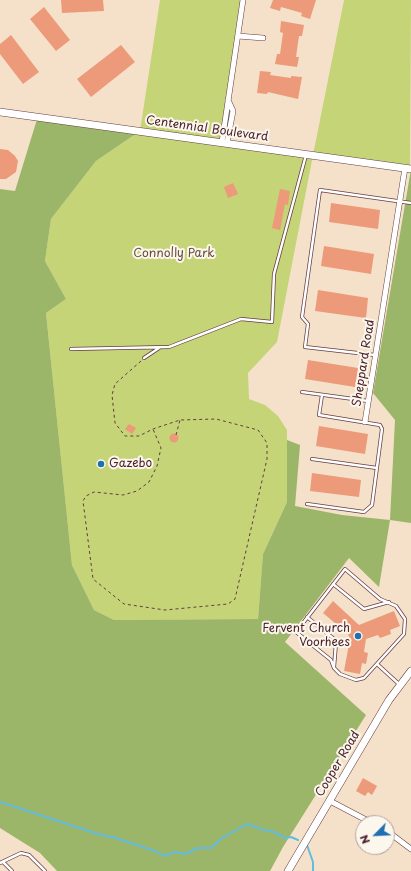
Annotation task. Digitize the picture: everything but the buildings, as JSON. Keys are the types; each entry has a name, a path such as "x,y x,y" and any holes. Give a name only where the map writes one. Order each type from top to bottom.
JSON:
{"main road":[{"name":"Centennial Boulevard","path":"0,112 408,168"},
{"name":"Cooper Road","path":"288,871 389,700 411,671"}],"street":[{"path":"224,143 233,111 228,99 243,0"},
{"path":"238,36 263,38"},
{"name":"Sheppard Road","path":"365,422 399,202 408,168"},
{"path":"330,801 357,815"},
{"path":"395,837 411,849"}],"lane":[{"path":"71,349 169,347 241,319 272,322 274,274 306,154"},
{"path":"375,355 305,347 308,324 302,318 320,190 411,203"},
{"path":"144,358 160,347"},
{"path":"302,392 368,401"},
{"path":"322,395 319,415 365,422"},
{"name":"Sheppard Road","path":"307,504 364,512 372,505 382,429 380,425 365,422"},
{"path":"312,459 377,468"},
{"path":"345,569 380,599 389,602 396,606 405,619 404,634 364,678 356,680 348,678 334,668 331,660 296,632 345,569"},
{"path":"333,584 364,610 389,602"},
{"path":"307,617 334,639 336,643 334,668"},
{"path":"377,664 400,685"},
{"path":"12,871 1,862 22,853 29,855 45,871"}],"path":[{"path":"144,358 115,384 112,395 115,423 125,436 139,436 153,429 180,420 216,419 258,430 267,443 267,459 235,599 228,604 165,610 124,604 93,579 83,501 86,496 94,492 123,495 137,491 149,482 157,466 162,448 153,429"},
{"path":"176,435 180,420"}],"green space":[{"name":"Connolly Park","path":"160,0 243,0 222,142 313,155 277,342 248,373 249,399 265,405 278,416 287,430 287,502 263,554 258,619 114,620 94,610 72,565 46,313 66,299 45,261 51,219 96,161 140,131"},
{"path":"344,0 411,0 410,169 313,155"},
{"path":"38,116 140,131 96,161 51,219 45,261 66,299 46,313 72,565 94,610 114,620 258,619 263,554 287,502 287,440 300,445 295,506 342,515 390,520 379,587 349,558 285,642 366,715 283,847 270,871 57,871 40,853 0,828 0,189 15,191"},
{"path":"411,169 411,523 390,520 395,420 373,393"}],"waterway":[{"path":"0,802 101,835 113,837 155,851 164,856 175,852 185,854 198,848 211,848 222,838 247,824 272,831 285,838 291,837 298,840"},
{"path":"307,845 313,862 313,871"}],"place":[{"name":"Gazebo","path":"101,464"},
{"name":"Fervent Church Voorhees","path":"358,636"}]}
